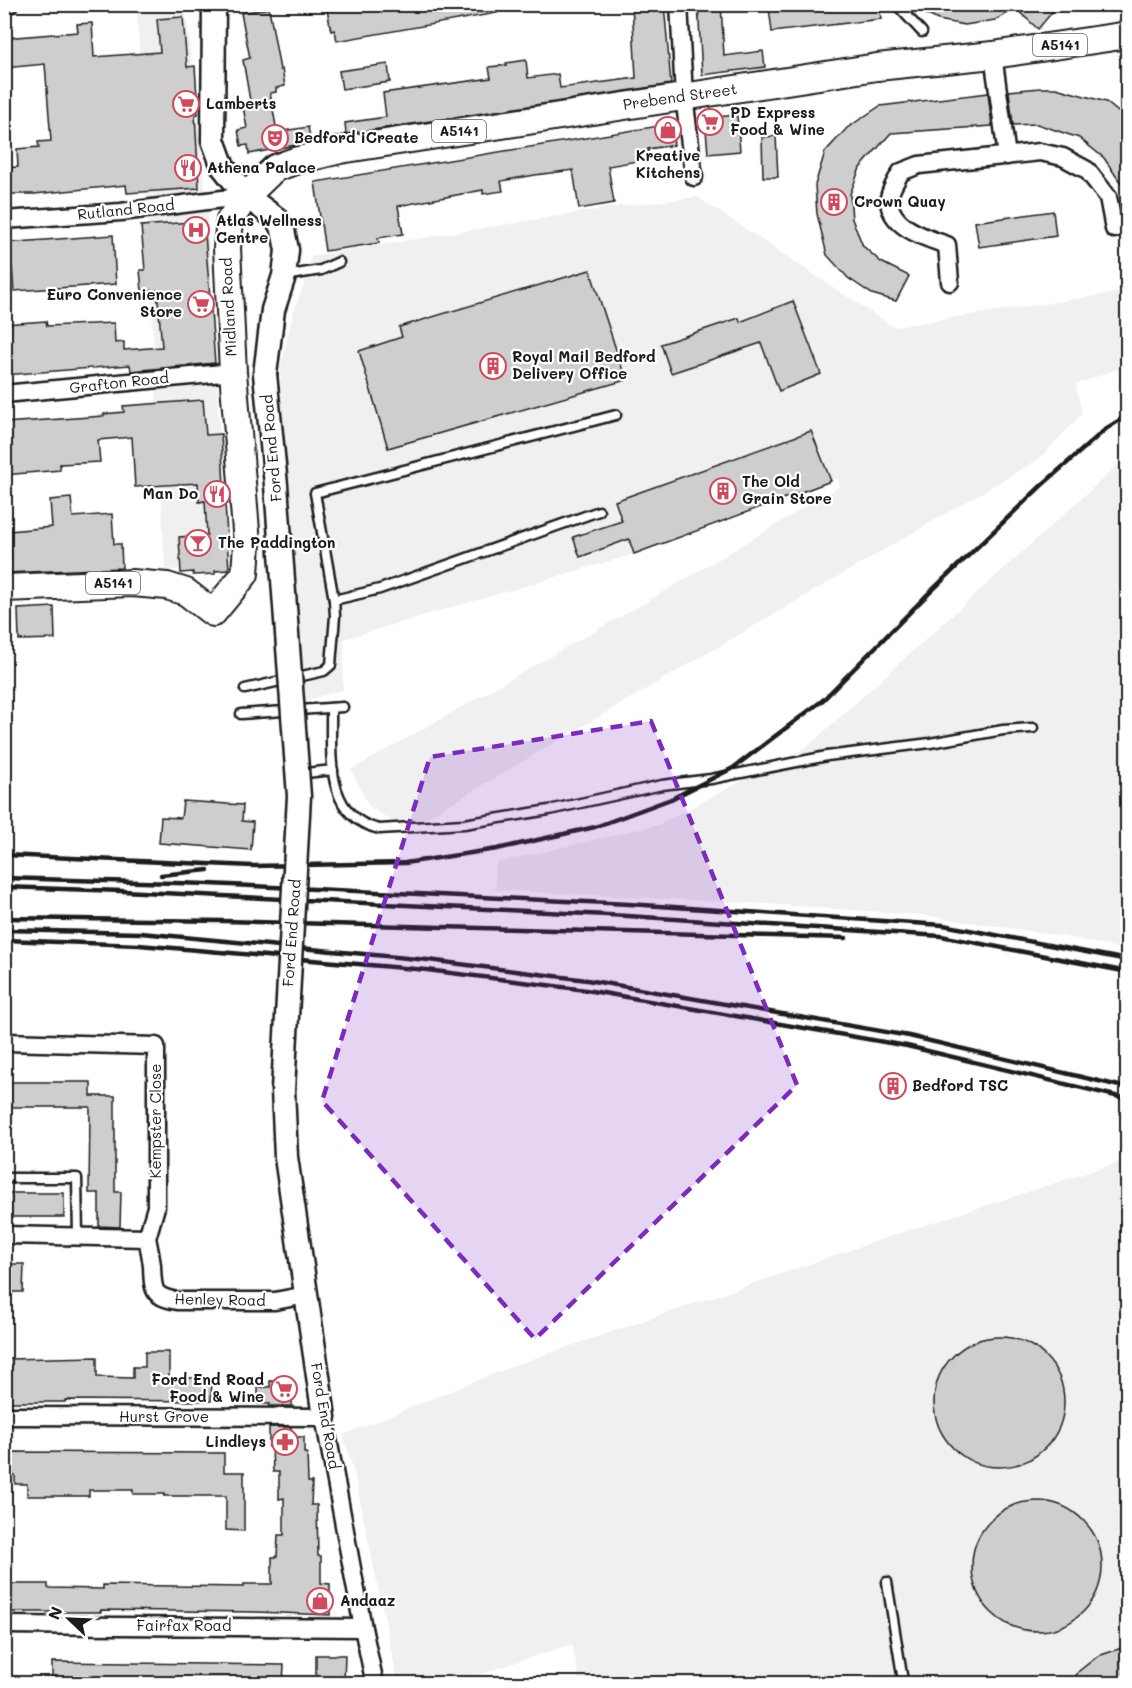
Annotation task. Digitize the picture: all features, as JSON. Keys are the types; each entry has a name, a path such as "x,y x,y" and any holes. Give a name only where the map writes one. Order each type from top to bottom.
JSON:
{"main road":[{"name":"Prebend Street","path":"246,196 275,168 340,150 684,96 1128,35"},
{"name":"Midland Road","path":"4,588 132,583 167,586 186,592 213,613 245,574 247,543 233,372 226,248 230,220 246,196"}],"street":[{"path":"214,4 213,140 223,167 246,196"},
{"path":"679,4 684,96 694,177"},
{"path":"993,55 1006,156"},
{"path":"950,282 947,245 919,236 894,218 890,198 895,184 901,172 919,165 1040,152 1063,158 1087,170 1108,197 1114,229"},
{"name":"Rutland Road","path":"4,220 121,212 246,196"},
{"name":"Ford End Road","path":"246,196 277,219 283,230 287,250 284,276 273,310 265,374 276,485 299,796 283,1090 286,1157 324,1417 375,1683"},
{"name":"Grafton Road","path":"4,394 233,372"},
{"name":"Kempster Close","path":"4,1042 156,1046 156,1207 147,1238"},
{"path":"4,1235 147,1238"},
{"name":"Henley Road","path":"147,1238 152,1264 152,1288 162,1299 275,1301 306,1295"},
{"name":"Hurst Grove","path":"4,1416 324,1417"},
{"name":"Fairfax Road","path":"4,1625 363,1628"}],"lane":[{"path":"896,4 922,32"},
{"path":"284,276 321,270 339,262"},
{"path":"245,689 324,671 330,665 335,616 334,600 315,492 616,415"},
{"path":"334,600 380,589 599,511"},
{"path":"241,714 343,707"},
{"path":"331,708 334,782 346,811 356,820 373,828 399,829 464,824 549,810 662,785 721,777 827,756 1003,730 1033,728"},
{"path":"290,774 333,770"},
{"path":"4,1178 77,1178 78,1236"},
{"path":"887,1582 903,1682 901,1683"}],"highlighted area":[{"path":"651,721 797,1085 535,1339 322,1101 430,757"}],"shaded area":[{"path":"137,11 186,11 207,207 227,568 165,570"},
{"path":"697,197 893,327 1127,291 1127,366 1076,384 1082,414 1039,459 433,814 420,821 396,824 369,806 351,770 674,586 840,486 837,478 634,554 344,639 343,690 300,702 280,370 293,313 306,279 311,256 614,207"},
{"path":"1127,457 1127,950 1062,936 921,915 766,904 496,890 496,863 658,825 807,747"},
{"path":"1120,1162 1128,1186 1127,1683 580,1683 572,1644 453,1683 398,1683 355,1477 343,1435 515,1365 894,1235"}],"building":[{"path":"326,4 496,4 497,13 337,41 335,30 331,31"},
{"path":"632,4 664,4 671,84 346,134 345,123 386,117 383,93 491,78 489,67 507,65 506,63 526,60 528,78 558,74 560,88 636,78"},
{"path":"698,4 721,4 724,56 763,51 765,67 702,75"},
{"path":"802,4 879,4 881,19 772,32 769,8"},
{"path":"906,4 1059,4 1038,29 1016,9 995,20 965,25 938,20"},
{"path":"269,8 285,86 276,88 276,92 270,93 277,132 308,127 311,142 249,154 248,145 241,146 238,130 247,128 243,107 251,106 243,60 250,58 241,13"},
{"path":"183,17 187,67 195,66 199,188 127,193 126,185 34,194 4,194 4,168 18,167 17,149 39,147 38,142 51,141 45,64 4,68 4,38 78,32 77,24 92,23 94,57 160,52 157,19"},
{"path":"388,64 390,82 342,89 339,71"},
{"path":"1056,88 1106,102 1128,120 1128,194 1104,158 1079,138 1037,124 1013,125 1009,91"},
{"name":"Crown Quay","path":"988,93 992,126 891,133 860,168 850,194 852,219 863,246 881,262 909,276 896,301 872,294 848,278 827,255 817,214 815,185 825,152 847,128 880,106"},
{"path":"737,115 740,151 708,154 705,118"},
{"path":"671,124 674,145 648,149 649,159 608,166 614,203 579,209 573,170 535,175 501,181 503,191 483,194 483,190 398,206 403,234 378,238 379,243 325,251 315,182"},
{"path":"776,136 778,177 763,177 762,137"},
{"path":"1053,211 1056,236 979,247 975,222"},
{"path":"204,221 215,363 131,371 130,365 4,375 4,324 46,321 47,326 114,323 115,343 124,342 124,350 162,347 157,290 142,291 140,270 145,270 141,226"},
{"path":"113,235 116,284 14,291 12,267 4,267 4,243"},
{"name":"Royal Mail Bedford Delivery Office","path":"590,270 626,380 388,448 359,351 402,337 399,327"},
{"path":"793,301 821,374 779,391 761,343 671,373 661,344 739,318 740,322"},
{"path":"203,400 206,435 221,434 229,570 215,571 215,574 181,573 179,537 207,535 205,501 199,502 198,483 135,487 132,437 98,440 100,462 60,464 60,470 4,475 4,423 104,416 104,414 124,412 123,406"},
{"name":"The Old Grain Store","path":"811,431 831,481 634,554 629,539 580,557 573,537 622,521 615,501"},
{"path":"71,498 73,517 112,514 114,544 121,544 122,568 4,573 4,558 11,558 9,531 52,527 50,500"},
{"path":"54,607 55,639 19,640 18,609"},
{"path":"183,801 243,805 242,821 253,822 251,850 159,843 161,817 181,818"},
{"path":"4,1082 91,1082 91,1096 115,1096 115,1192 121,1192 120,1227 99,1226 99,1193 89,1193 90,1107 4,1107"},
{"path":"4,1193 64,1193 64,1217 4,1217"},
{"path":"4,1264 24,1264 23,1292 4,1292"},
{"path":"999,1337 1024,1342 1045,1356 1059,1377 1064,1402 1059,1427 1045,1448 1024,1462 999,1467 974,1462 953,1448 939,1427 934,1402 939,1377 953,1356 974,1342"},
{"path":"145,1352 169,1352 169,1378 212,1378 211,1401 5,1402 8,1359 97,1357 97,1377 133,1378 133,1367 145,1367"},
{"path":"270,1381 292,1382 292,1406 258,1404 258,1387 270,1387"},
{"path":"269,1427 291,1427 291,1437 304,1437 308,1482 312,1482 311,1505 317,1505 321,1583 330,1584 330,1615 101,1610 101,1612 4,1612 4,1584 48,1584 48,1588 103,1589 103,1585 244,1587 244,1584 272,1584 272,1557 277,1557 278,1535 284,1535 284,1498 279,1499 279,1472 273,1472"},
{"path":"4,1452 224,1453 224,1472 244,1472 244,1531 226,1530 226,1496 164,1496 165,1494 133,1494 133,1490 89,1490 89,1496 27,1496 27,1484 15,1484 15,1475 4,1475"},
{"path":"1037,1501 1062,1506 1083,1520 1097,1541 1102,1566 1097,1591 1083,1612 1062,1626 1037,1631 1012,1626 991,1612 977,1591 972,1566 977,1541 991,1520 1012,1506"},
{"path":"1128,1646 1128,1683 1071,1683 1079,1671 1098,1656"},
{"path":"316,1655 345,1655 344,1683 316,1683"},
{"path":"52,1662 284,1665 283,1683 52,1683"}],"railway":[{"path":"4,855 253,866 405,863 497,849 595,827 671,799 733,768 823,700 924,598 1042,485 1107,428 1128,415"},
{"path":"161,875 208,870"},
{"path":"4,878 209,884 629,904 943,925 1128,960"},
{"path":"4,887 628,916 941,936 1128,972"},
{"path":"4,918 224,921 846,938"},
{"path":"4,930 141,933 428,960 587,980 909,1036 1128,1088"},
{"path":"4,940 139,945 427,970 586,990 907,1046 1128,1099"}],"place":[{"name":"Lamberts","path":"186,104"},
{"name":"PD Express Food & Wine","path":"710,122"},
{"name":"Kreative Kitchens","path":"668,130"},
{"name":"Bedford iCreate","path":"275,138"},
{"name":"Athena Palace","path":"188,168"},
{"name":"Crown Quay","path":"834,202"},
{"name":"Atlas Wellness Centre","path":"196,230"},
{"name":"Euro Convenience Store","path":"201,304"},
{"name":"Royal Mail Bedford Delivery Office","path":"493,366"},
{"name":"The Old Grain Store","path":"723,491"},
{"name":"Man Do","path":"217,494"},
{"name":"The Paddington","path":"198,543"},
{"name":"Bedford TSC","path":"893,1086"},
{"name":"Ford End Road Food & Wine","path":"284,1389"},
{"name":"Lindleys","path":"285,1442"},
{"name":"Andaaz","path":"320,1601"}]}
